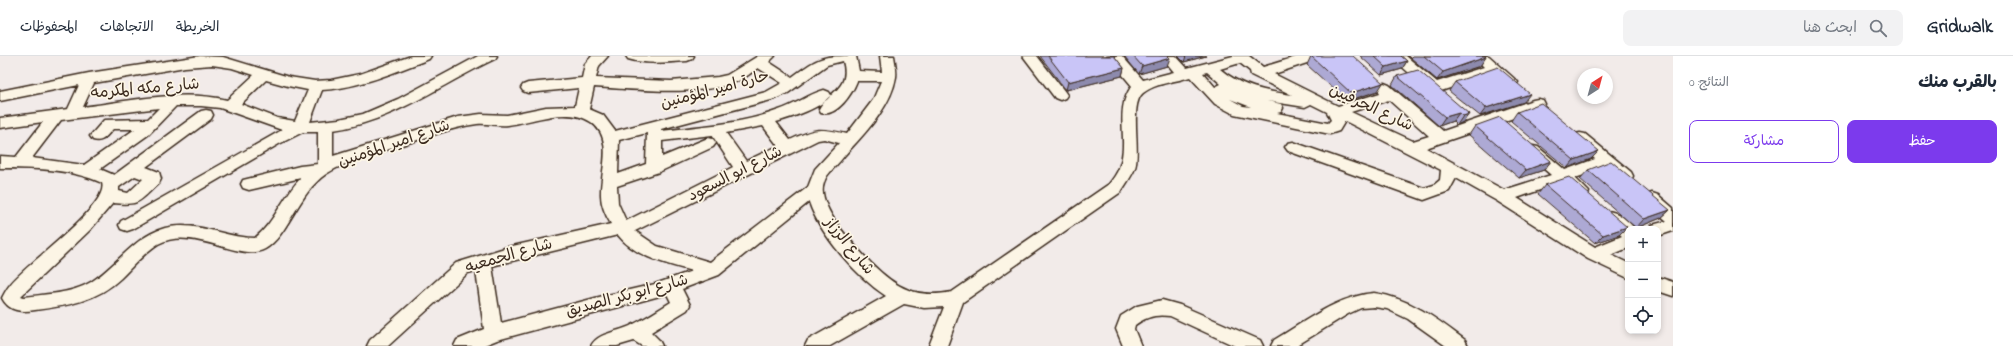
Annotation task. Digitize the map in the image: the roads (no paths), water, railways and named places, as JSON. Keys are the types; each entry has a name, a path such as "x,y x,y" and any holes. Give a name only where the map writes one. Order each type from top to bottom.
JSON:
{"street":[{"path":"0,96 89,78 191,61 212,60 231,62 298,84 317,85 344,82 364,77 424,56"},
{"name":"شارع مكه المكرمه","path":"0,123 172,102 202,101 230,106 274,122 301,127 325,126 349,122 379,113 404,102 471,64 490,56"},
{"path":"581,112 592,64 598,56"},
{"path":"633,56 655,59 687,56"},
{"name":"حارة امير المؤمنين","path":"612,137 654,131 763,98 783,90 822,62 843,56"},
{"path":"826,109 839,100 848,88 852,76 849,56"},
{"path":"815,190 816,183 821,173 867,119 883,94 889,77 887,56"},
{"path":"1030,56 1060,95"},
{"path":"1114,56 1141,87"},
{"path":"1168,56 1197,70 1249,91 1332,112 1392,94"},
{"path":"1261,72 1314,56"},
{"path":"1398,56 1447,99"},
{"path":"1480,56 1552,115"},
{"path":"938,346 956,298 1115,188 1127,168 1130,149 1128,115 1132,97 1141,87 1233,58"},
{"name":"شارع الحرفيين","path":"1233,58 1243,69 1261,72 1332,112 1412,147 1477,124 1501,123 1529,97"},
{"path":"528,88 588,82 671,86 718,82 732,78 763,59 792,84 807,106"},
{"path":"1435,88 1495,68"},
{"path":"1197,70 1220,100 1239,110 1330,129 1334,127 1332,112"},
{"path":"1416,72 1376,80 1440,137"},
{"path":"230,106 266,73"},
{"path":"852,76 889,77"},
{"path":"73,113 89,78"},
{"path":"127,225 274,140 301,127 305,113 317,85"},
{"path":"654,168 654,131 715,129 767,120 807,106 824,95"},
{"path":"85,172 151,124 172,102"},
{"name":"شارع امير المؤمنين","path":"110,190 99,210 16,289 11,298 15,302 21,305 84,294 107,280 150,241 176,232 201,233 250,245 259,244 284,214 301,188 323,170 358,153 454,123 478,119 505,120 555,110 581,112 601,122 612,137"},
{"path":"1465,114 1477,124"},
{"path":"110,190 133,169 206,115"},
{"path":"20,164 56,116"},
{"path":"767,120 788,148"},
{"path":"98,136 109,124 151,124"},
{"path":"249,184 300,172 323,170 325,126"},
{"path":"715,129 743,169"},
{"path":"1570,130 1673,217"},
{"name":"شارع ابو السعود","path":"622,229 662,212 743,169 818,134 850,140"},
{"path":"612,137 613,144 610,203 622,229 629,238 642,248 713,270"},
{"path":"1524,142 1625,229"},
{"path":"610,182 654,168 708,143"},
{"path":"1293,147 1424,194 1437,192 1446,186 1450,178 1449,168"},
{"path":"1412,147 1503,198 1594,254 1625,270"},
{"path":"1503,198 1608,161"},
{"path":"0,162 85,172 103,176 108,179 110,190"},
{"path":"110,190 131,199 153,179 153,176 133,169"},
{"name":"شارع الرزاز","path":"815,190 818,205 826,220 840,240 885,288 902,296 929,302 956,298"},
{"name":"شارع ابو بكر الصديق","path":"463,346 494,333 672,286 713,270 801,199 815,190"},
{"path":"1661,229 1673,225"},
{"name":"شارع الجمعيه","path":"376,346 462,268 482,261 550,244 622,229"},
{"path":"1594,254 1625,242"},
{"path":"482,261 494,333"},
{"path":"1661,285 1673,289"},
{"path":"600,346 636,332 681,305 672,286"},
{"path":"814,346 902,296"},
{"path":"1280,346 1349,306 1362,301 1372,300 1386,302 1418,315 1459,346"},
{"path":"1132,346 1125,329 1127,321 1134,316 1162,307 1174,310 1254,346"},
{"path":"636,332 643,336 653,346"}]}
